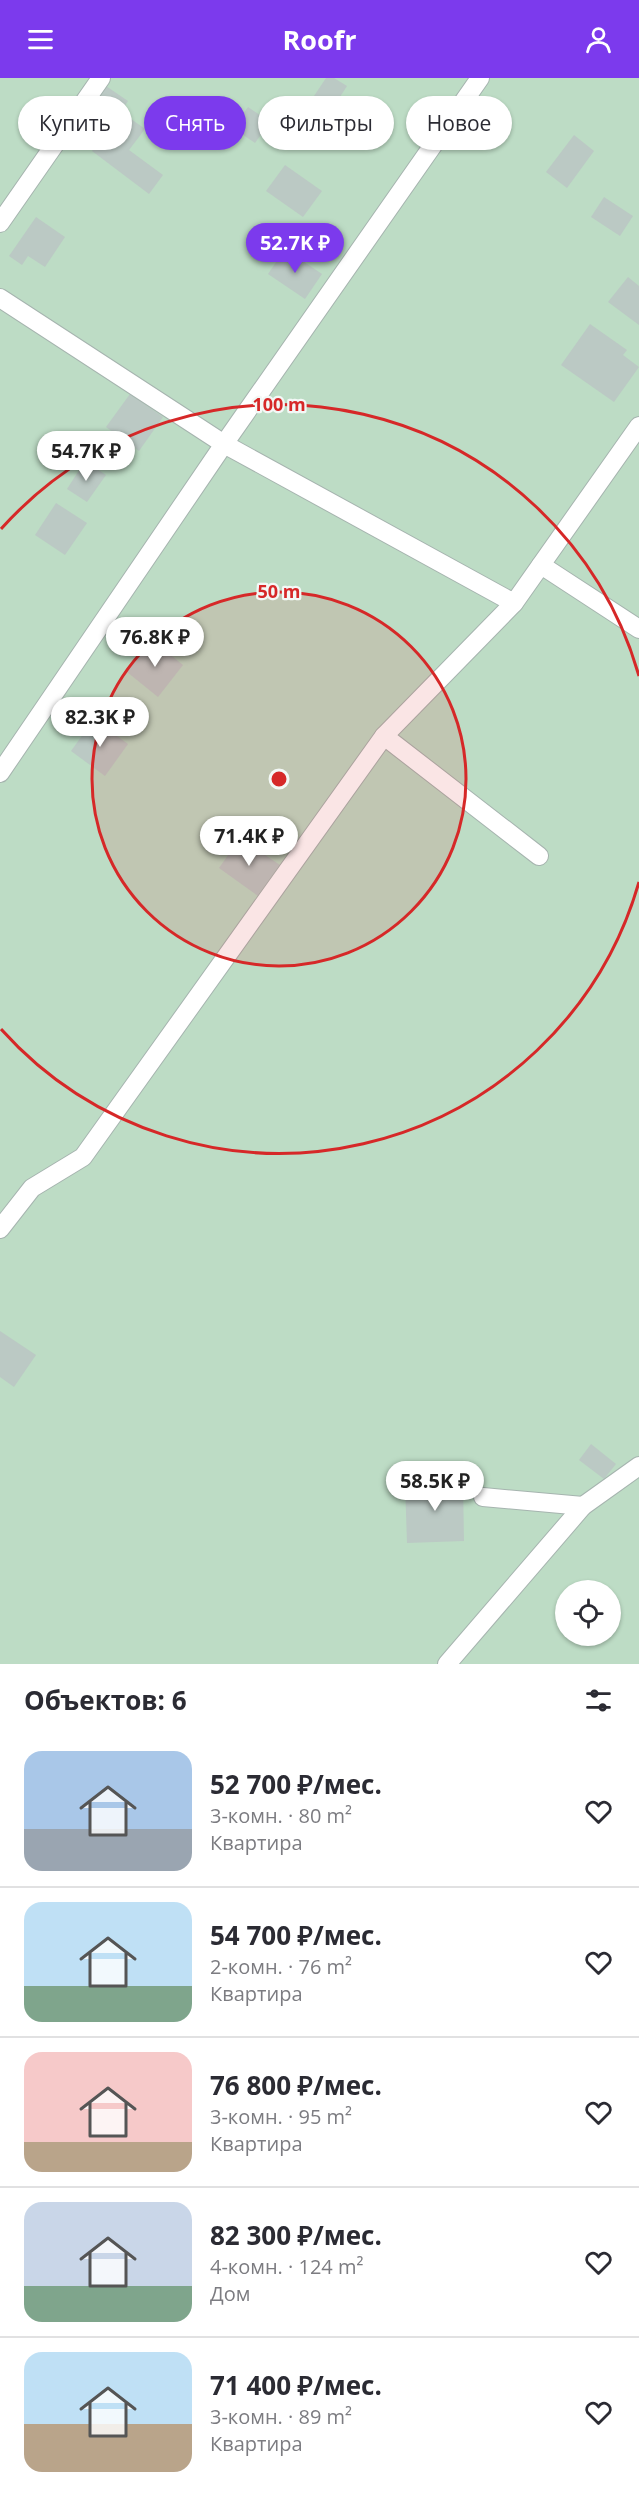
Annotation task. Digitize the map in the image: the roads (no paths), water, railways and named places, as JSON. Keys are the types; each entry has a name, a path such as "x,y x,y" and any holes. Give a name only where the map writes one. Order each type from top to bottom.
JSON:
{"street":[{"path":"0,223 101,78"},
{"path":"0,773 224,444 480,78"},
{"path":"0,298 224,444 514,603"},
{"path":"0,1229 32,1188 83,1157 384,736 514,603 639,426"},
{"path":"541,565 639,629"},
{"path":"384,736 539,856"},
{"path":"447,1664 584,1506 639,1466"},
{"path":"483,1497 584,1506"}]}
